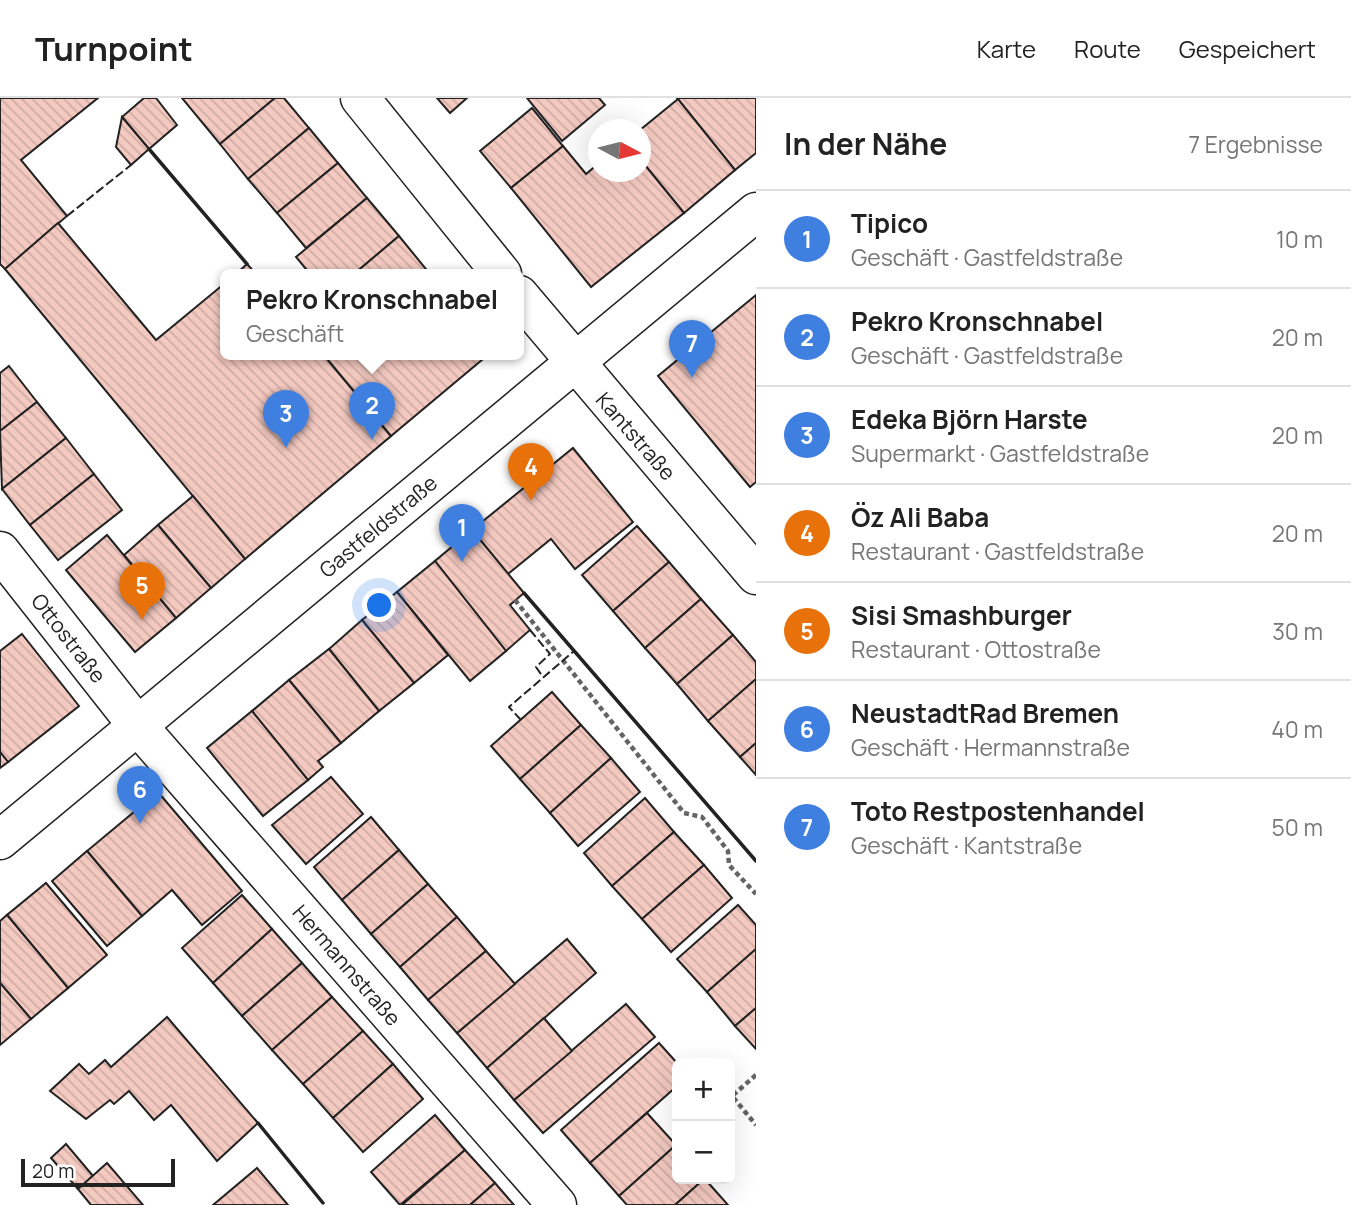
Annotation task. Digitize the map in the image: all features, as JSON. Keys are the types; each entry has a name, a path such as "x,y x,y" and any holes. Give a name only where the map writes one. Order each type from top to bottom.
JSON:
{"street":[{"path":"360,98 498,269"},
{"name":"Gastfeldstraße","path":"0,840 756,212"},
{"name":"Kantstraße","path":"524,301 756,575"},
{"name":"Ottostraße","path":"0,551 137,725"},
{"name":"Hermannstraße","path":"137,725 556,1205"}],"path":[{"path":"515,600 684,813 702,817 728,851 729,865 756,894"},
{"path":"756,1075 732,1096 756,1125"}],"building":[{"path":"0,98 98,98 21,160 67,216 5,269 0,264"},
{"path":"144,98 156,98 177,125 149,149 122,117"},
{"path":"182,98 275,98 220,144"},
{"path":"275,98 284,98 309,128 248,179 220,144"},
{"path":"437,98 467,98 450,113"},
{"path":"527,98 599,98 605,105 562,141"},
{"path":"677,98 756,98 756,153 735,170"},
{"path":"678,99 735,170 684,213 651,172 651,121"},
{"path":"532,108 563,146 511,188 480,151"},
{"path":"122,117 149,149 131,165 116,147"},
{"path":"309,128 338,163 277,213 248,179"},
{"path":"563,146 586,174 588,172 588,182 651,182 651,172 684,213 591,287 511,188"},
{"path":"338,163 367,198 306,248 277,213"},
{"path":"367,198 399,236 360,269 306,269 296,257"},
{"path":"58,223 156,340 220,287 220,360 328,360 391,436 245,559 5,269"},
{"path":"399,236 426,269 360,269"},
{"path":"756,295 756,482 750,487 658,376"},
{"path":"328,360 482,360 391,436"},
{"path":"9,366 37,402 0,431 0,373"},
{"path":"37,402 66,438 2,489 0,431"},
{"path":"66,438 94,474 30,525 2,489"},
{"path":"573,448 633,522 575,569 551,539 508,574 472,530"},
{"path":"94,474 122,510 58,560 30,525"},
{"path":"193,496 245,559 211,588 158,525"},
{"path":"158,525 211,588 176,618 124,555"},
{"path":"637,526 669,562 613,611 582,575"},
{"path":"472,530 524,593 510,605 530,630 506,651 435,561"},
{"path":"107,535 176,618 135,652 66,570"},
{"path":"435,561 506,651 470,681 397,592"},
{"path":"669,562 701,599 645,648 613,611"},
{"path":"397,592 448,655 414,683 362,620"},
{"path":"701,599 733,635 677,684 645,648"},
{"path":"362,620 414,683 379,711 329,649"},
{"path":"22,634 79,706 8,762 0,752 0,651"},
{"path":"733,635 756,662 756,679 708,721 677,684"},
{"path":"329,649 379,711 341,743 289,680"},
{"path":"756,679 756,743 740,757 708,721"},
{"path":"289,680 341,743 318,761 323,767 308,780 252,711"},
{"path":"552,692 581,725 520,779 491,746"},
{"path":"252,711 308,780 263,816 207,748"},
{"path":"581,725 611,758 550,813 520,779"},
{"path":"756,743 756,775 740,757"},
{"path":"0,752 8,762 0,768"},
{"path":"611,758 640,792 578,846 550,813"},
{"path":"331,777 363,814 306,864 272,825"},
{"path":"158,792 242,891 202,925 172,890 142,916 87,851"},
{"path":"645,798 674,832 612,886 584,853"},
{"path":"371,817 399,850 342,900 314,867"},
{"path":"674,832 704,865 642,919 612,886"},
{"path":"399,850 428,884 371,934 342,900"},
{"path":"87,851 142,916 107,946 52,881"},
{"path":"704,865 732,898 671,952 642,919"},
{"path":"46,883 107,955 68,988 7,915"},
{"path":"428,884 457,917 400,967 371,934"},
{"path":"242,895 272,929 213,983 182,948"},
{"path":"738,905 756,925 756,949 707,992 677,959"},
{"path":"7,915 68,988 31,1019 0,983 0,921"},
{"path":"457,917 486,951 428,1000 400,967"},
{"path":"272,929 302,963 242,1016 213,983"},
{"path":"567,939 596,973 487,1068 457,1033"},
{"path":"756,949 756,1008 735,1026 707,992"},
{"path":"486,951 515,984 457,1033 428,1000"},
{"path":"302,963 332,997 272,1050 242,1016"},
{"path":"0,983 31,1019 0,1045"},
{"path":"332,997 363,1031 303,1084 272,1050"},
{"path":"626,1004 655,1037 543,1133 514,1100"},
{"path":"756,1008 756,1049 735,1026"},
{"path":"167,1017 258,1123 217,1161 171,1105 154,1120 129,1091 114,1104 110,1100 86,1119 50,1091 79,1064 89,1074 105,1060 111,1067"},
{"path":"544,1018 572,1051 514,1100 487,1068"},
{"path":"363,1031 393,1064 333,1118 303,1084"},
{"path":"659,1043 672,1058 672,1090 590,1163 561,1130"},
{"path":"393,1064 423,1099 363,1152 333,1118"},
{"path":"647,1113 672,1141 672,1149 619,1196 590,1163"},
{"path":"435,1115 465,1150 400,1205 371,1172"},
{"path":"66,1144 93,1176 78,1189 51,1158"},
{"path":"672,1149 672,1184 698,1184 675,1205 627,1205 619,1196"},
{"path":"465,1150 495,1183 470,1205 402,1205"},
{"path":"107,1163 143,1205 91,1205 78,1189"},
{"path":"257,1168 288,1205 213,1205"},
{"path":"495,1183 514,1205 470,1205"},
{"path":"698,1184 709,1184 728,1205 675,1205"}],"fence":[{"path":"67,216 131,165"},
{"path":"530,630 550,654 536,667 543,677"},
{"path":"521,720 509,707 574,651"}],"wall":[{"path":"149,149 247,264"},
{"path":"524,593 756,861"},
{"path":"258,1123 323,1203"}],"place":[{"name":"Toto Restpostenhandel","path":"692,378"},
{"name":"Pekro Kronschnabel","path":"372,440"},
{"name":"Edeka Björn Harste","path":"286,448"},
{"name":"Öz Ali Baba","path":"531,501"},
{"name":"Tipico","path":"462,562"},
{"name":"Sisi Smashburger","path":"142,620"},
{"name":"NeustadtRad Bremen","path":"140,824"}]}
